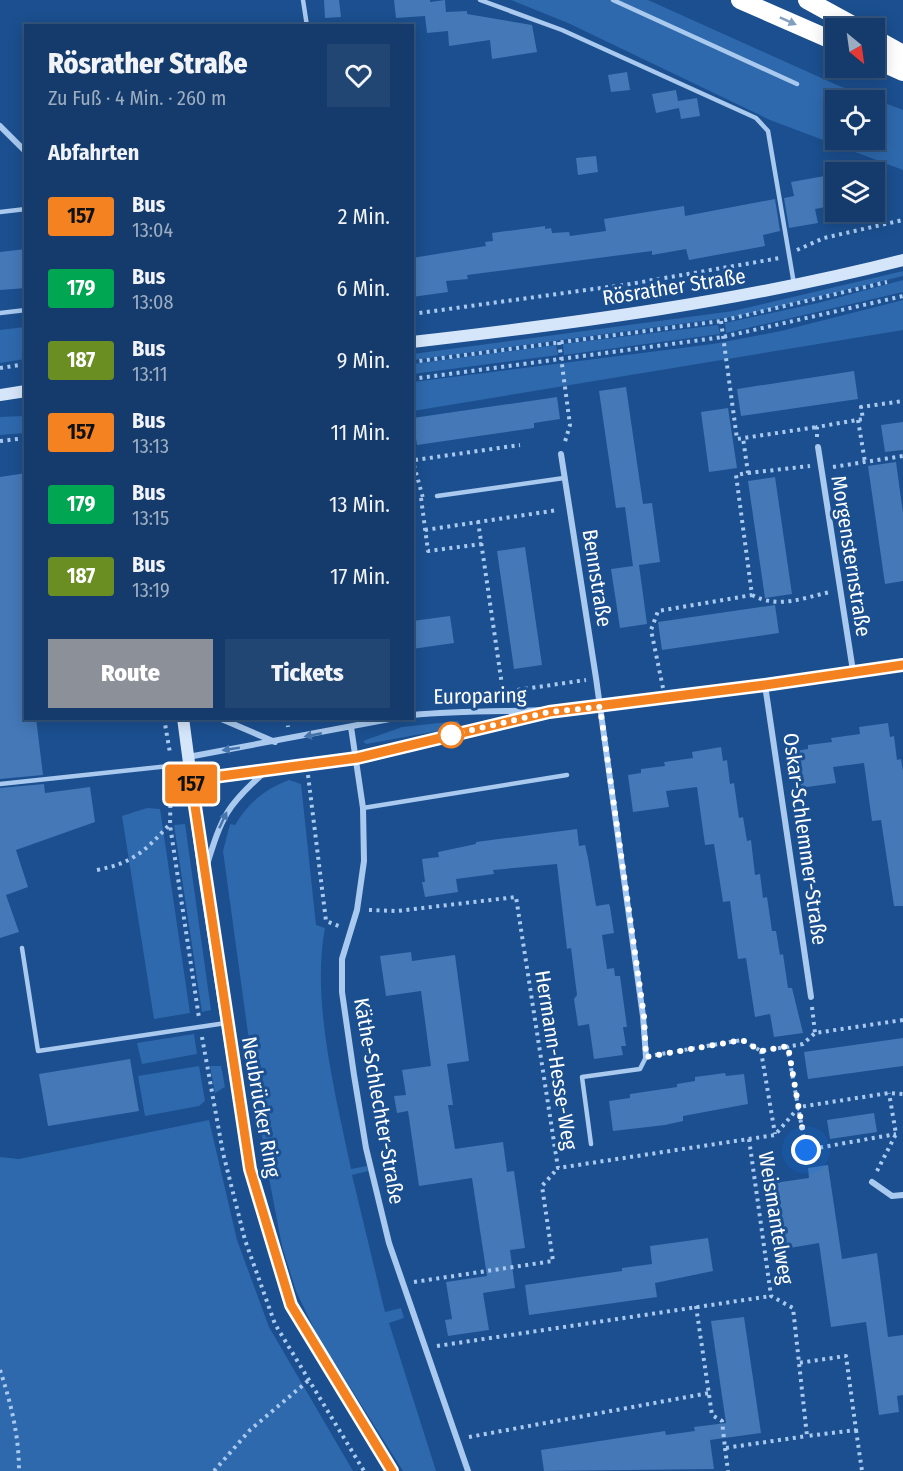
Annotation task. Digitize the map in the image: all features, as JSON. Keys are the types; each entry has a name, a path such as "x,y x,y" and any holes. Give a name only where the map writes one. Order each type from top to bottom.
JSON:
{"highway":[{"path":"740,0 825,37"},
{"path":"807,0 840,18"},
{"path":"885,44 903,54"},
{"path":"885,64 903,72"}],"main road":[{"name":"Rösrather Straße","path":"414,342 669,309 794,287 903,261"},
{"path":"6,394 24,391"},
{"path":"6,394 24,397"},
{"name":"Neubrücker Ring","path":"183,720 204,875 250,1169 291,1305 392,1471"}],"street":[{"path":"0,126 24,150"},
{"path":"6,394 24,387"},
{"name":"Morgensternstraße","path":"818,447 853,671"},
{"name":"Bennstraße","path":"561,454 596,678 644,1016 646,1057"},
{"name":"Europaring","path":"414,715 476,710 549,712 600,707 903,665"},
{"name":"Oskar-Schlemmer-Straße","path":"765,685 811,997"},
{"name":"Europaring","path":"191,780 357,758 549,712"},
{"path":"224,720 275,742"},
{"path":"188,760 386,720"},
{"name":"Käthe-Schlechter-Straße","path":"351,728 363,808 364,861 357,910 342,959 342,992 352,1063 366,1148 389,1243 468,1471"},
{"path":"204,875 225,814 237,796 268,770"},
{"path":"872,1182 892,1196 903,1195"}],"lane":[{"path":"303,0 308,24"},
{"path":"480,0 562,30 756,118 768,131 794,287"},
{"path":"613,0 797,84"},
{"path":"0,212 24,209"},
{"path":"0,313 24,310"},
{"path":"437,496 564,478"},
{"path":"0,784 188,760"},
{"path":"363,808 567,775"},
{"path":"22,948 38,1051 227,1022"},
{"path":"591,1144 582,1077 640,1069 646,1057"}],"path":[{"path":"414,314 630,284 776,260 824,238 903,220"},
{"path":"414,378 723,337 903,296"},
{"path":"721,321 737,439 863,419 861,407 903,401"},
{"path":"559,342 570,425 561,454"},
{"path":"0,368 24,364"},
{"path":"858,420 865,462"},
{"path":"817,427 818,447"},
{"path":"0,441 24,438"},
{"path":"743,438 748,473"},
{"path":"482,543 429,551 414,459 520,445"},
{"path":"752,596 736,475 903,456"},
{"path":"421,498 437,496"},
{"path":"425,530 569,509"},
{"path":"478,521 503,692 596,678"},
{"path":"665,698 651,630 658,611 752,596 766,603 781,603 840,590"},
{"path":"307,765 327,921 350,930"},
{"path":"97,870 122,865 144,852 170,825"},
{"name":"Hermann-Hesse-Weg","path":"357,910 397,911 516,897 558,1168 775,1135"},
{"path":"811,997 815,1033"},
{"path":"646,1057 742,1040 761,1051 803,1044 815,1033 903,1020"},
{"path":"788,1046 806,1150 896,1134"},
{"path":"761,1051 775,1135"},
{"path":"775,1135 799,1107 890,1093 903,1094"},
{"path":"872,1182 896,1134 890,1093"},
{"name":"Weismantelweg","path":"749,1139 771,1296 793,1308 807,1436"},
{"path":"403,1284 553,1261 542,1186 558,1168"},
{"path":"426,1348 771,1296"},
{"path":"696,1306 712,1415 722,1421 728,1471"},
{"path":"798,1363 846,1356 862,1471"},
{"path":"0,1370 9,1395 19,1446 20,1471"},
{"path":"214,1471 250,1430 309,1380"},
{"path":"456,1440 709,1393"},
{"path":"725,1448 856,1430"}],"shaded area":[{"path":"511,0 648,0 850,90 825,90 825,141 770,120 568,23"},
{"path":"885,103 903,110 903,170 850,150 885,150"},
{"path":"903,271 903,276 739,316 414,360 414,354 733,311"},
{"path":"903,280 903,292 726,333 725,323 818,303"},
{"path":"903,300 903,330 414,411 414,382 713,344 781,331"},
{"path":"718,325 720,334 564,355 563,344"},
{"path":"24,327 24,359 0,363 0,330"},
{"path":"556,345 558,355 414,374 414,364"},
{"path":"24,416 24,433 0,435 0,417"},
{"path":"458,721 460,725 449,729 366,744 363,741 402,727"},
{"path":"289,780 301,784 316,925 325,928 321,956 323,1017 339,1111 351,1169 367,1166 368,1171 352,1175 385,1312 401,1308 404,1318 389,1323 436,1471 403,1471 317,1335 296,1291 282,1246 265,1157 223,851 230,824 235,825 251,803 265,792"},
{"path":"147,808 160,809 190,1013 154,1019 122,816"},
{"path":"185,824 211,1010 202,1012 174,825"},
{"path":"194,1034 197,1054 142,1064 137,1043"},
{"path":"199,1066 205,1101 199,1106 145,1116 138,1076"},
{"path":"210,1066 221,1066 225,1087 215,1093"},
{"path":"209,1120 237,1240 269,1327 353,1471 0,1471 0,1157 19,1159"}],"building":[{"path":"324,0 339,0 341,17 325,18"},
{"path":"394,0 430,0 430,2 445,0 446,12 467,11 467,14 532,25 537,52 492,59 490,40 449,46 448,31 427,33 425,16 396,18"},
{"path":"627,72 630,90 611,92 608,75"},
{"path":"676,90 678,101 697,98 700,116 681,119 679,108 656,113 652,94"},
{"path":"596,156 598,172 578,175 576,158"},
{"path":"825,176 825,207 815,209 818,223 789,228 784,198 794,196 791,182"},
{"path":"775,199 780,231 763,235 765,246 689,260 686,249 652,255 652,251 467,275 468,279 446,281 448,292 414,297 414,258 486,246 485,242 493,241 492,233 545,226 545,229 551,228 552,233 569,232 570,236 606,231 604,219 684,206 685,216"},
{"path":"24,249 24,288 0,290 0,252"},
{"path":"854,371 858,399 741,416 737,389"},
{"path":"626,387 643,504 652,503 660,562 639,565 647,624 620,628 611,569 633,566 625,507 616,508 599,391"},
{"path":"557,397 560,419 534,423 534,428 417,445 414,418"},
{"path":"728,408 737,468 709,472 701,412"},
{"path":"903,422 903,450 885,452 881,425"},
{"path":"896,462 903,513 903,581 885,584 868,466"},
{"path":"24,473 24,720 36,720 43,775 0,779 0,477"},
{"path":"775,477 792,594 765,598 748,481"},
{"path":"525,547 542,665 514,669 497,551"},
{"path":"775,605 779,633 662,650 658,622"},
{"path":"450,616 454,643 414,649 414,621"},
{"path":"888,723 890,737 894,736 897,760 901,759 903,771 903,906 894,906 881,820 872,821 864,763 833,767 836,783 800,788 795,751 808,749 808,745 832,742 831,738 860,734 859,727"},
{"path":"721,747 723,761 727,760 730,784 734,783 739,818 743,817 747,841 751,840 755,875 760,874 763,898 767,897 772,931 776,931 780,955 783,954 788,988 792,988 803,1033 774,1037 770,1014 755,1017 746,958 738,959 730,901 723,902 714,844 705,845 697,787 666,791 669,807 633,812 628,775 641,773 641,769 665,766 664,762 693,758 692,752"},
{"path":"44,784 45,793 90,787 95,822 16,850 28,887 6,895 19,932 0,938 0,788"},
{"path":"577,829 579,846 585,845 596,906 609,904 610,907 614,933 602,935 607,969 614,968 615,976 620,976 627,1027 623,1027 626,1046 621,1046 623,1055 594,1059 589,1024 578,1026 571,948 567,949 557,864 493,870 494,874 456,879 458,892 425,897 422,882 425,882 422,859 439,857 438,852 476,844 476,842"},
{"path":"411,952 412,961 455,955 469,1061 447,1064 453,1105 448,1105 455,1149 503,1142 507,1172 514,1171 525,1248 510,1250 515,1288 483,1293 489,1330 448,1336 445,1320 452,1319 446,1282 487,1276 472,1178 419,1186 408,1111 397,1113 394,1096 406,1095 402,1070 431,1066 421,991 386,996 380,956"},
{"path":"903,1038 903,1066 808,1079 804,1052"},
{"path":"130,1059 139,1111 48,1126 39,1074"},
{"path":"725,1073 726,1076 744,1074 748,1104 683,1116 683,1121 665,1125 613,1131 609,1101 630,1098 630,1094 677,1087 677,1084 695,1081 695,1077"},
{"path":"874,1113 877,1132 830,1139 827,1120"},
{"path":"828,1165 842,1259 877,1253 888,1337 903,1335 903,1395 897,1396 899,1412 879,1415 866,1322 831,1327 819,1243 784,1249 774,1183 809,1178 808,1168"},
{"path":"708,1238 713,1271 655,1283 657,1297 529,1315 525,1285 622,1271 622,1268 652,1264 650,1246"},
{"path":"744,1317 761,1433 710,1440 714,1469 544,1471 541,1450 665,1431 666,1435 695,1431 694,1427 726,1423 711,1321"}],"bus line":[{"name":"157","path":"392,1471 291,1305 267,1228 250,1169 191,780 357,758 549,712 903,665"}],"route":[{"path":"451,735 549,712 600,707 644,1016 646,1057 742,1040 761,1051 788,1046 806,1150"}]}
